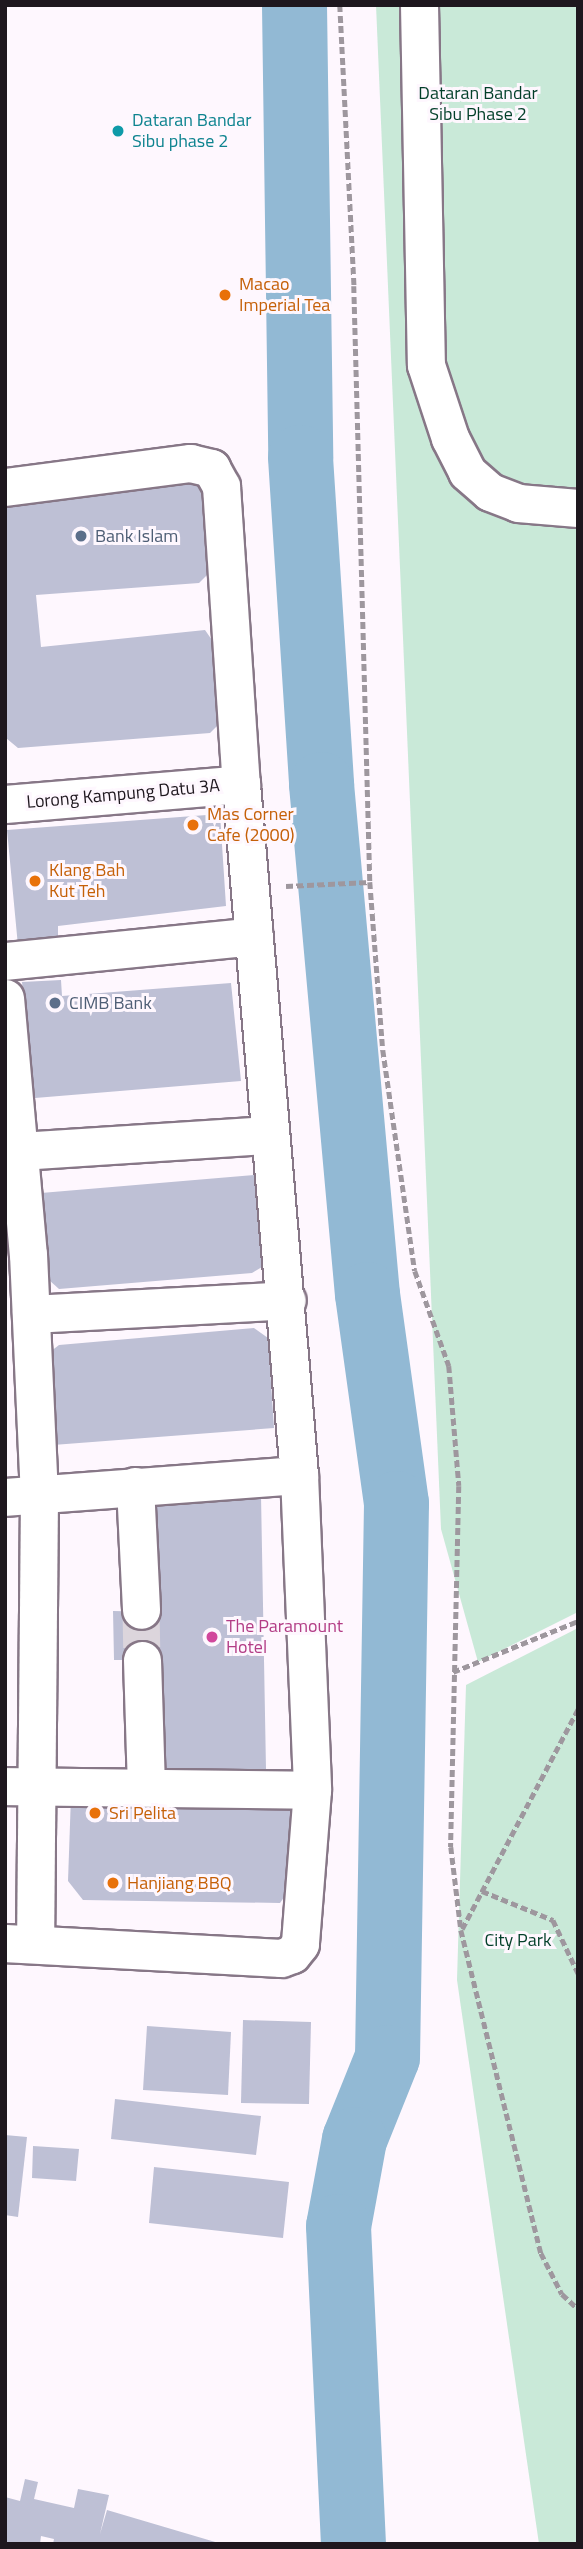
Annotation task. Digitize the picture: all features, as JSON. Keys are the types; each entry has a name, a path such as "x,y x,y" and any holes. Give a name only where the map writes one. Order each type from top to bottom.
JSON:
{"street":[{"path":"419,5 426,365 450,438 467,472 491,492 518,503 578,508"},
{"path":"5,487 190,463 211,468 221,486 269,1135 287,1300 299,1475 312,1790 300,1944 292,1954 281,1958 20,1942 22,1496 31,1314 5,998"},
{"name":"Lorong Kampung Datu 3A","path":"5,804 241,784"},
{"path":"5,961 254,936"},
{"path":"19,1151 269,1135"},
{"path":"31,1314 287,1300"},
{"path":"22,1496 299,1475"},
{"path":"135,1486 141,1610"},
{"path":"142,1660 146,1784"},
{"path":"22,1786 146,1784 312,1790"}],"path":[{"path":"340,5 354,286 370,882 383,1050 415,1271 449,1366 459,1486 451,1847 461,1930 541,2253 562,2294 578,2309"},
{"path":"275,886 370,882"},
{"path":"453,1672 578,1621"},
{"path":"461,1930 578,1709"},
{"path":"482,1891 553,1920 578,1973"}],"green space":[{"name":"Dataran Bandar Sibu Phase 2","path":"376,5 578,5 578,1612 478,1662 441,1529"},
{"name":"City Park","path":"578,1628 578,2544 539,2544 457,1980 466,1685"}],"building":[{"path":"195,480 203,489 210,572 199,583 36,595 41,647 205,630 214,643 220,723 210,733 18,748 6,738 5,729 5,498"},
{"path":"220,814 226,906 58,926 58,944 18,946 7,830"},
{"path":"61,980 62,996 231,983 241,1081 35,1098 22,982"},
{"path":"254,1175 262,1267 252,1273 59,1289 49,1280 41,1193"},
{"path":"254,1328 268,1338 274,1428 53,1445 50,1352 59,1345"},
{"name":"The Paramount Hotel","path":"261,1495 266,1769 259,1778 162,1770 142,1660 114,1660 113,1611 160,1612 155,1496"},
{"path":"71,1796 295,1804 292,1886 280,1903 83,1900 68,1881"},
{"path":"243,2020 311,2022 309,2104 241,2103"},
{"path":"147,2026 231,2032 228,2095 143,2090"},
{"path":"115,2099 261,2116 256,2155 111,2139"},
{"path":"5,2135 27,2137 18,2217 5,2215"},
{"path":"33,2146 79,2149 76,2181 32,2178"},
{"path":"154,2167 289,2182 283,2238 149,2223"},
{"path":"25,2479 38,2482 34,2499 74,2508 78,2489 109,2495 100,2534 107,2510 222,2544 53,2544 54,2539 41,2536 40,2544 5,2544 5,2497 20,2501"}],"waterway":[{"path":"294,5 300,457 321,784 367,1294 396,1503 387,2057 354,2139 338,2226 353,2544"}],"tunnel":[{"path":"141,1610 142,1660"}],"place":[{"name":"Dataran Bandar Sibu phase 2","path":"118,131"},
{"name":"Macao Imperial Tea","path":"225,295"},
{"name":"Bank Islam","path":"81,536"},
{"name":"Mas Corner Cafe (2000)","path":"193,825"},
{"name":"Klang Bah Kut Teh","path":"35,881"},
{"name":"CIMB Bank","path":"55,1003"},
{"name":"The Paramount Hotel","path":"212,1637"},
{"name":"Sri Pelita","path":"95,1813"},
{"name":"Hanjiang BBQ","path":"113,1883"}]}
